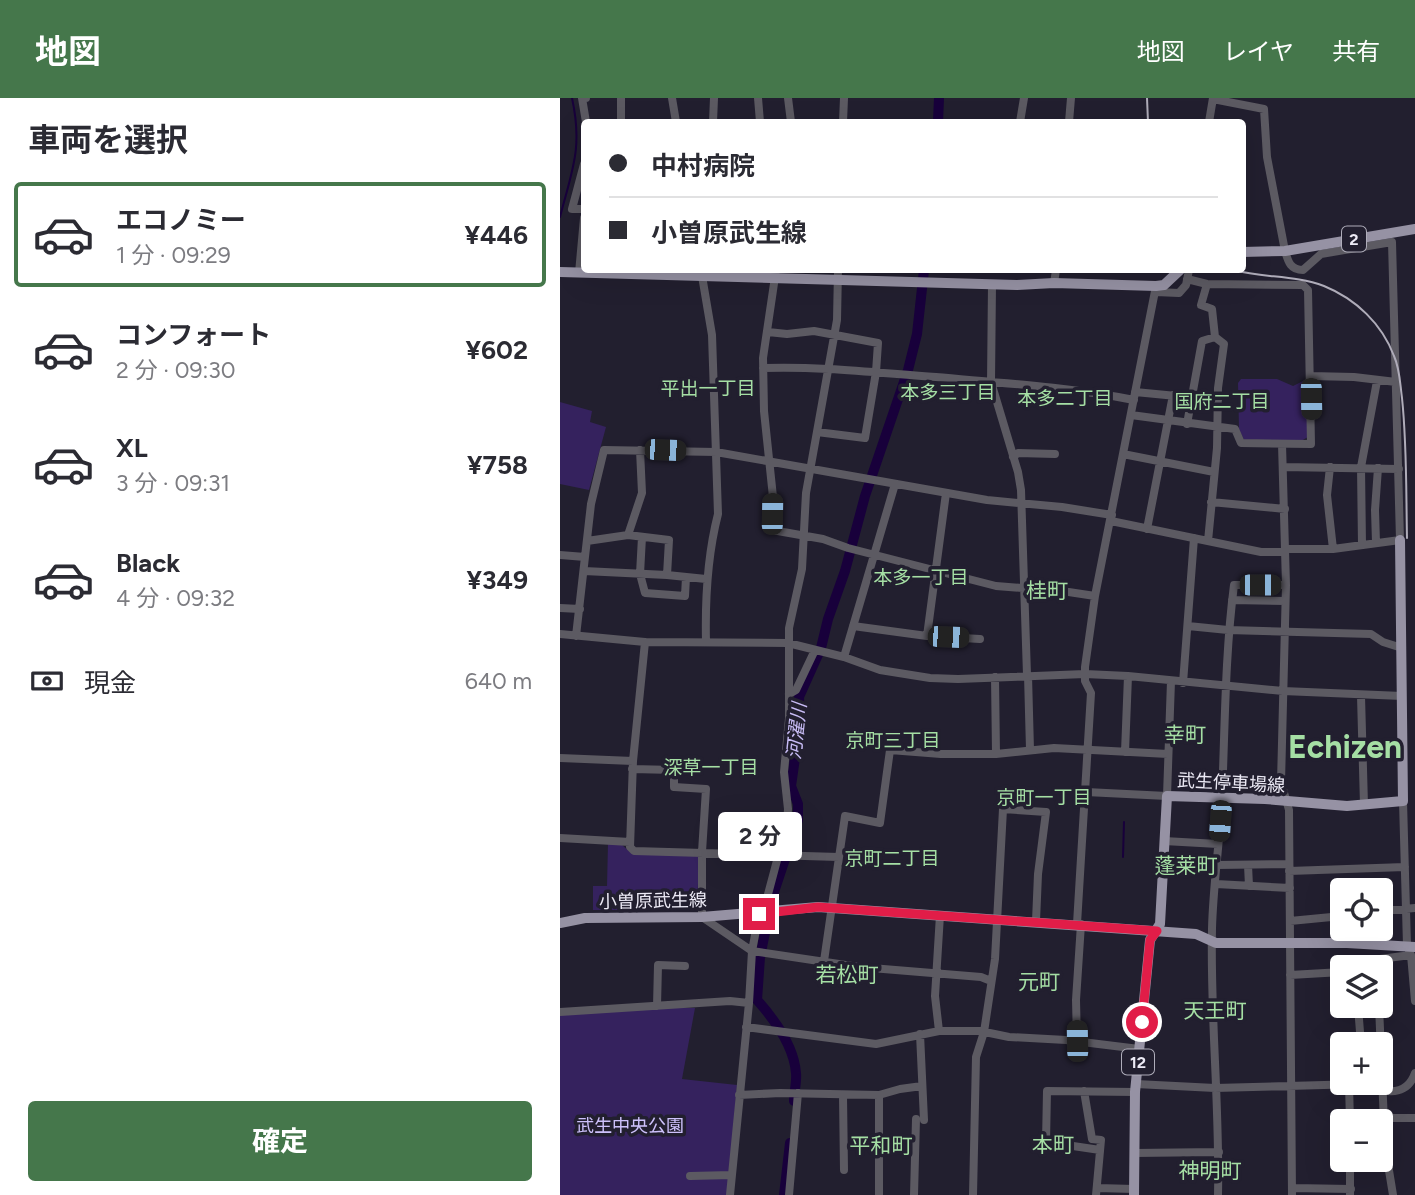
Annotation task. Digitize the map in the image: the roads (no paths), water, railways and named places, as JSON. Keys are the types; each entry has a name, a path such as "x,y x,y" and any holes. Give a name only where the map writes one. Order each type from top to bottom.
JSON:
{"main road":[{"name":"2","path":"1246,252 1289,250 1415,229"},
{"path":"560,272 838,274 924,282 1156,289 1177,273"},
{"path":"1400,540 1403,801"},
{"name":"武生停車場線","path":"1134,1192 1139,1049 1150,940 1160,925 1167,796 1364,805 1403,801"},
{"name":"小曽原武生線","path":"560,923 584,918 702,917 805,908 1079,924 1199,934 1213,942 1347,943 1411,949"}],"street":[{"path":"586,98 582,98 586,119"},
{"path":"621,98 621,119"},
{"path":"671,98 675,119"},
{"path":"713,119 714,98"},
{"path":"758,98 760,119"},
{"path":"788,98 791,119"},
{"path":"843,119 844,98"},
{"path":"1020,119 1024,98"},
{"path":"1069,119 1071,98"},
{"path":"576,636 591,504 604,450 716,452 946,493 1021,502 1111,518 1261,551 1333,549 1400,540 1392,242 1321,254 1303,270 1291,266 1265,148 1264,109 1213,98 1210,119"},
{"path":"581,178 572,209 581,209"},
{"path":"579,273 581,251"},
{"path":"702,273 712,335 718,514 711,536 706,579 706,642"},
{"path":"1054,284 1056,273"},
{"path":"1077,1041 1079,924 1091,694 1085,674 1096,596 1156,289 1179,293 1183,290 1188,273"},
{"path":"776,274 763,369 764,411 771,462 772,530 823,539 996,586 1096,596"},
{"path":"730,1195 752,951 780,854 788,809 784,772 789,694 788,643 802,569 806,493 837,320 838,274"},
{"path":"1131,415 1235,429 1241,443 1311,444 1308,290 1303,285 1207,284 1187,279"},
{"path":"992,284 991,382 1018,472 1021,502 1030,750"},
{"path":"1207,284 1202,305 1212,309 1215,337 1224,345 1208,541"},
{"path":"768,332 788,334 806,331 878,343 866,439 817,432"},
{"path":"1186,424 1202,341 1215,337"},
{"path":"763,369 796,367 876,372 1135,396 1218,400"},
{"path":"1310,376 1396,382"},
{"path":"1362,545 1361,467 1377,381"},
{"path":"1147,528 1173,396"},
{"path":"1282,444 1286,585 1281,782 1289,810 1292,1192 1351,1192 1350,1172"},
{"path":"628,536 642,493 640,450"},
{"path":"1013,457 1018,453 1055,454"},
{"path":"1123,454 1214,472"},
{"path":"1283,467 1399,469"},
{"path":"1330,467 1327,495 1333,549"},
{"path":"1376,543 1378,468"},
{"path":"844,657 895,484"},
{"path":"927,636 946,493"},
{"path":"1211,502 1284,509"},
{"path":"587,541 628,536 669,540 667,575"},
{"path":"642,537 640,574 645,593 685,596 686,577"},
{"path":"1184,682 1194,538"},
{"path":"560,555 585,557"},
{"path":"584,571 706,579"},
{"path":"1218,1195 1213,942 1228,630 1234,585 1286,585"},
{"path":"1232,600 1285,601"},
{"path":"560,608 580,609"},
{"path":"853,626 927,636 980,639"},
{"path":"1188,626 1228,630 1371,634 1402,648"},
{"path":"560,634 645,642 788,643 844,657 880,670 944,679 1085,674 1283,691 1402,696"},
{"path":"645,642 633,765 630,847 634,851 839,858"},
{"path":"789,694 796,691 815,650"},
{"path":"1125,752 1128,676"},
{"path":"995,677 996,754"},
{"path":"1086,792 1167,796 1171,681"},
{"path":"1361,696 1364,805"},
{"path":"824,961 845,816 880,823 890,750 996,754 1030,750 1089,749 1168,754"},
{"path":"560,758 674,770 674,787 706,789 702,917 752,951 859,967 981,977 991,981"},
{"path":"1403,801 1405,909 1415,1001"},
{"path":"973,1195 976,1057 984,1032 995,958 1003,809 1046,813 1038,874 1036,921"},
{"path":"560,838 630,842"},
{"path":"1164,841 1218,844"},
{"path":"1217,865 1289,867 1415,864"},
{"path":"1248,865 1249,886"},
{"path":"1216,884 1290,888"},
{"path":"1393,910 1415,908"},
{"path":"939,1031 935,1003 940,915"},
{"path":"1290,922 1330,917"},
{"path":"1393,956 1411,949"},
{"path":"657,1006 658,965 685,965"},
{"path":"1290,975 1330,973"},
{"path":"560,1012 730,1001 749,1003"},
{"path":"746,1027 876,1044 939,1031 984,1032 1009,1037 1077,1041 1139,1049"},
{"path":"914,1195 922,1086 920,1034"},
{"path":"1393,1091 1404,1087 1415,1073"},
{"path":"1100,1150 1046,1142 1047,1091 1330,1085"},
{"path":"739,1095 879,1095 922,1086"},
{"path":"1084,1091 1091,1139 1101,1140 1097,1192 1134,1192"},
{"path":"789,1195 798,1093"},
{"path":"879,1095 879,1195"},
{"path":"843,1096 844,1170"},
{"path":"1393,1118 1415,1118"},
{"path":"1134,1153 1219,1152"},
{"path":"1389,1172 1393,1195"},
{"path":"690,1176 732,1175"}],"waterway":[{"path":"560,217 575,159 576,131 572,98"},
{"name":"河濯川","path":"938,119 939,98"},
{"name":"河濯川","path":"794,1101 796,1076 791,1053 776,1024 757,1000 760,957 772,898 798,820 798,804 791,786 800,723 799,697 821,648 865,496 908,370 917,334 924,273"},
{"path":"1123,857 1124,822"},
{"name":"河濯川","path":"784,1195 790,1143"}],"tram line":[{"path":"1147,98 1148,119"},
{"path":"1246,272 1302,280 1336,291 1357,305 1375,323 1389,344 1399,371 1404,416 1407,538"}],"district":[{"name":"平出一丁目","path":"708,388"},
{"name":"本多三丁目","path":"948,392"},
{"name":"本多二丁目","path":"1065,398"},
{"name":"国府二丁目","path":"1222,401"},
{"name":"本多一丁目","path":"921,577"},
{"name":"桂町","path":"1047,591"},
{"name":"幸町","path":"1185,735"},
{"name":"京町三丁目","path":"893,740"},
{"name":"Echizen","path":"1345,747"},
{"name":"深草一丁目","path":"711,767"},
{"name":"京町一丁目","path":"1044,797"},
{"name":"京町二丁目","path":"892,858"},
{"name":"蓬莱町","path":"1186,866"},
{"name":"若松町","path":"847,975"},
{"name":"元町","path":"1039,982"},
{"name":"天王町","path":"1215,1011"},
{"name":"本町","path":"1053,1145"},
{"name":"平和町","path":"881,1146"},
{"name":"神明町","path":"1210,1171"}],"park label":[{"name":"武生中央公園","path":"630,1126"}]}
